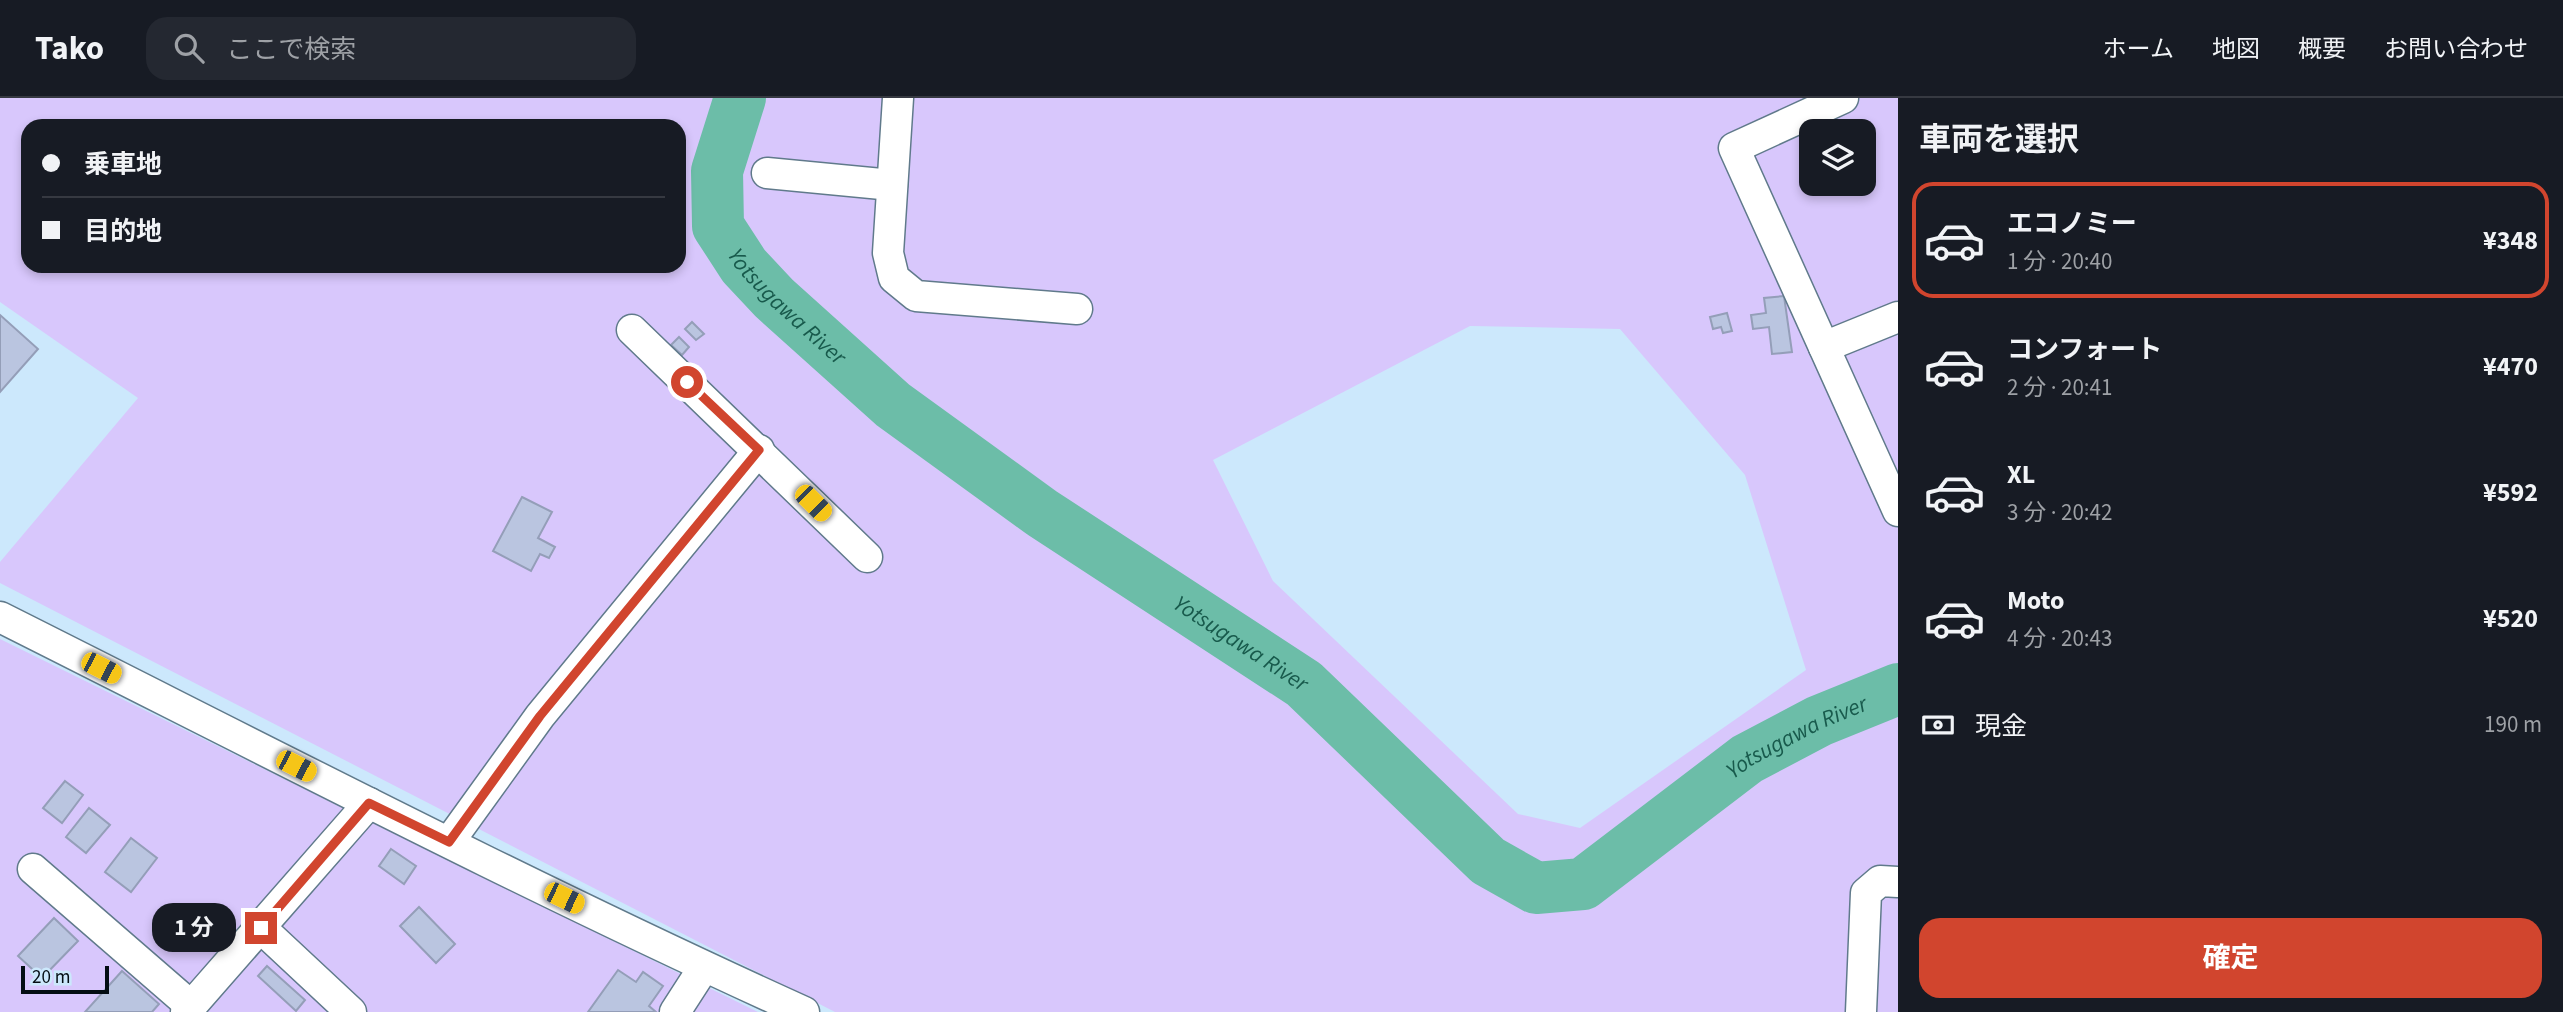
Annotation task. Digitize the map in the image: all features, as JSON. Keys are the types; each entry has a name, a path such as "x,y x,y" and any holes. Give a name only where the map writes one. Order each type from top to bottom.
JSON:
{"street":[{"path":"898,98 888,253 894,278 916,296 1077,310"},
{"path":"1843,98 1734,148 1898,511"},
{"path":"767,173 892,185"},
{"path":"1824,347 1898,317"},
{"path":"632,330 867,557"},
{"path":"449,842 540,716 759,450"},
{"path":"0,617 369,803 704,967 804,1012"},
{"path":"33,869 189,1009 369,803"},
{"path":"1861,1012 1866,893 1880,881 1898,882"},
{"path":"261,928 351,1012"},
{"path":"675,1012 704,967"}],"shaded area":[{"path":"0,98 1898,98 1898,1012 835,1012 0,583 0,562 138,398 0,302","holes":["1470,326 1620,329 1745,475 1806,670 1580,828 1518,814 1273,581 1213,460"]},
{"path":"0,639 758,1012 0,1012"}],"building":[{"path":"1784,296 1792,352 1772,354 1769,327 1753,329 1751,315 1766,313 1764,298"},
{"path":"1727,313 1732,331 1723,333 1721,327 1713,329 1710,317"},
{"path":"0,315 38,349 0,392"},
{"path":"692,322 704,334 696,340 685,329"},
{"path":"679,337 689,347 682,355 671,345"},
{"path":"522,497 552,512 538,538 555,547 549,558 540,554 531,571 493,551"},
{"path":"65,781 83,795 62,823 43,808"},
{"path":"89,808 110,825 86,853 66,837"},
{"path":"131,838 157,858 131,892 105,872"},
{"path":"391,849 416,866 404,884 379,866"},
{"path":"419,907 455,944 436,963 400,926"},
{"path":"54,918 78,941 42,978 18,956"},
{"path":"267,966 305,1000 296,1011 258,976"},
{"path":"618,970 636,982 643,972 663,986 649,1006 656,1012 588,1012"},
{"path":"122,971 159,1004 152,1012 85,1012"}],"waterway":[{"name":"Yotsugawa River","path":"740,98 717,171 718,226 744,266 774,298 893,405 1042,513 1304,684 1488,861 1536,888 1583,884 1747,759 1819,721 1898,689"}],"route":[{"path":"261,928 369,803 449,842 540,716 759,450 687,382"}]}
